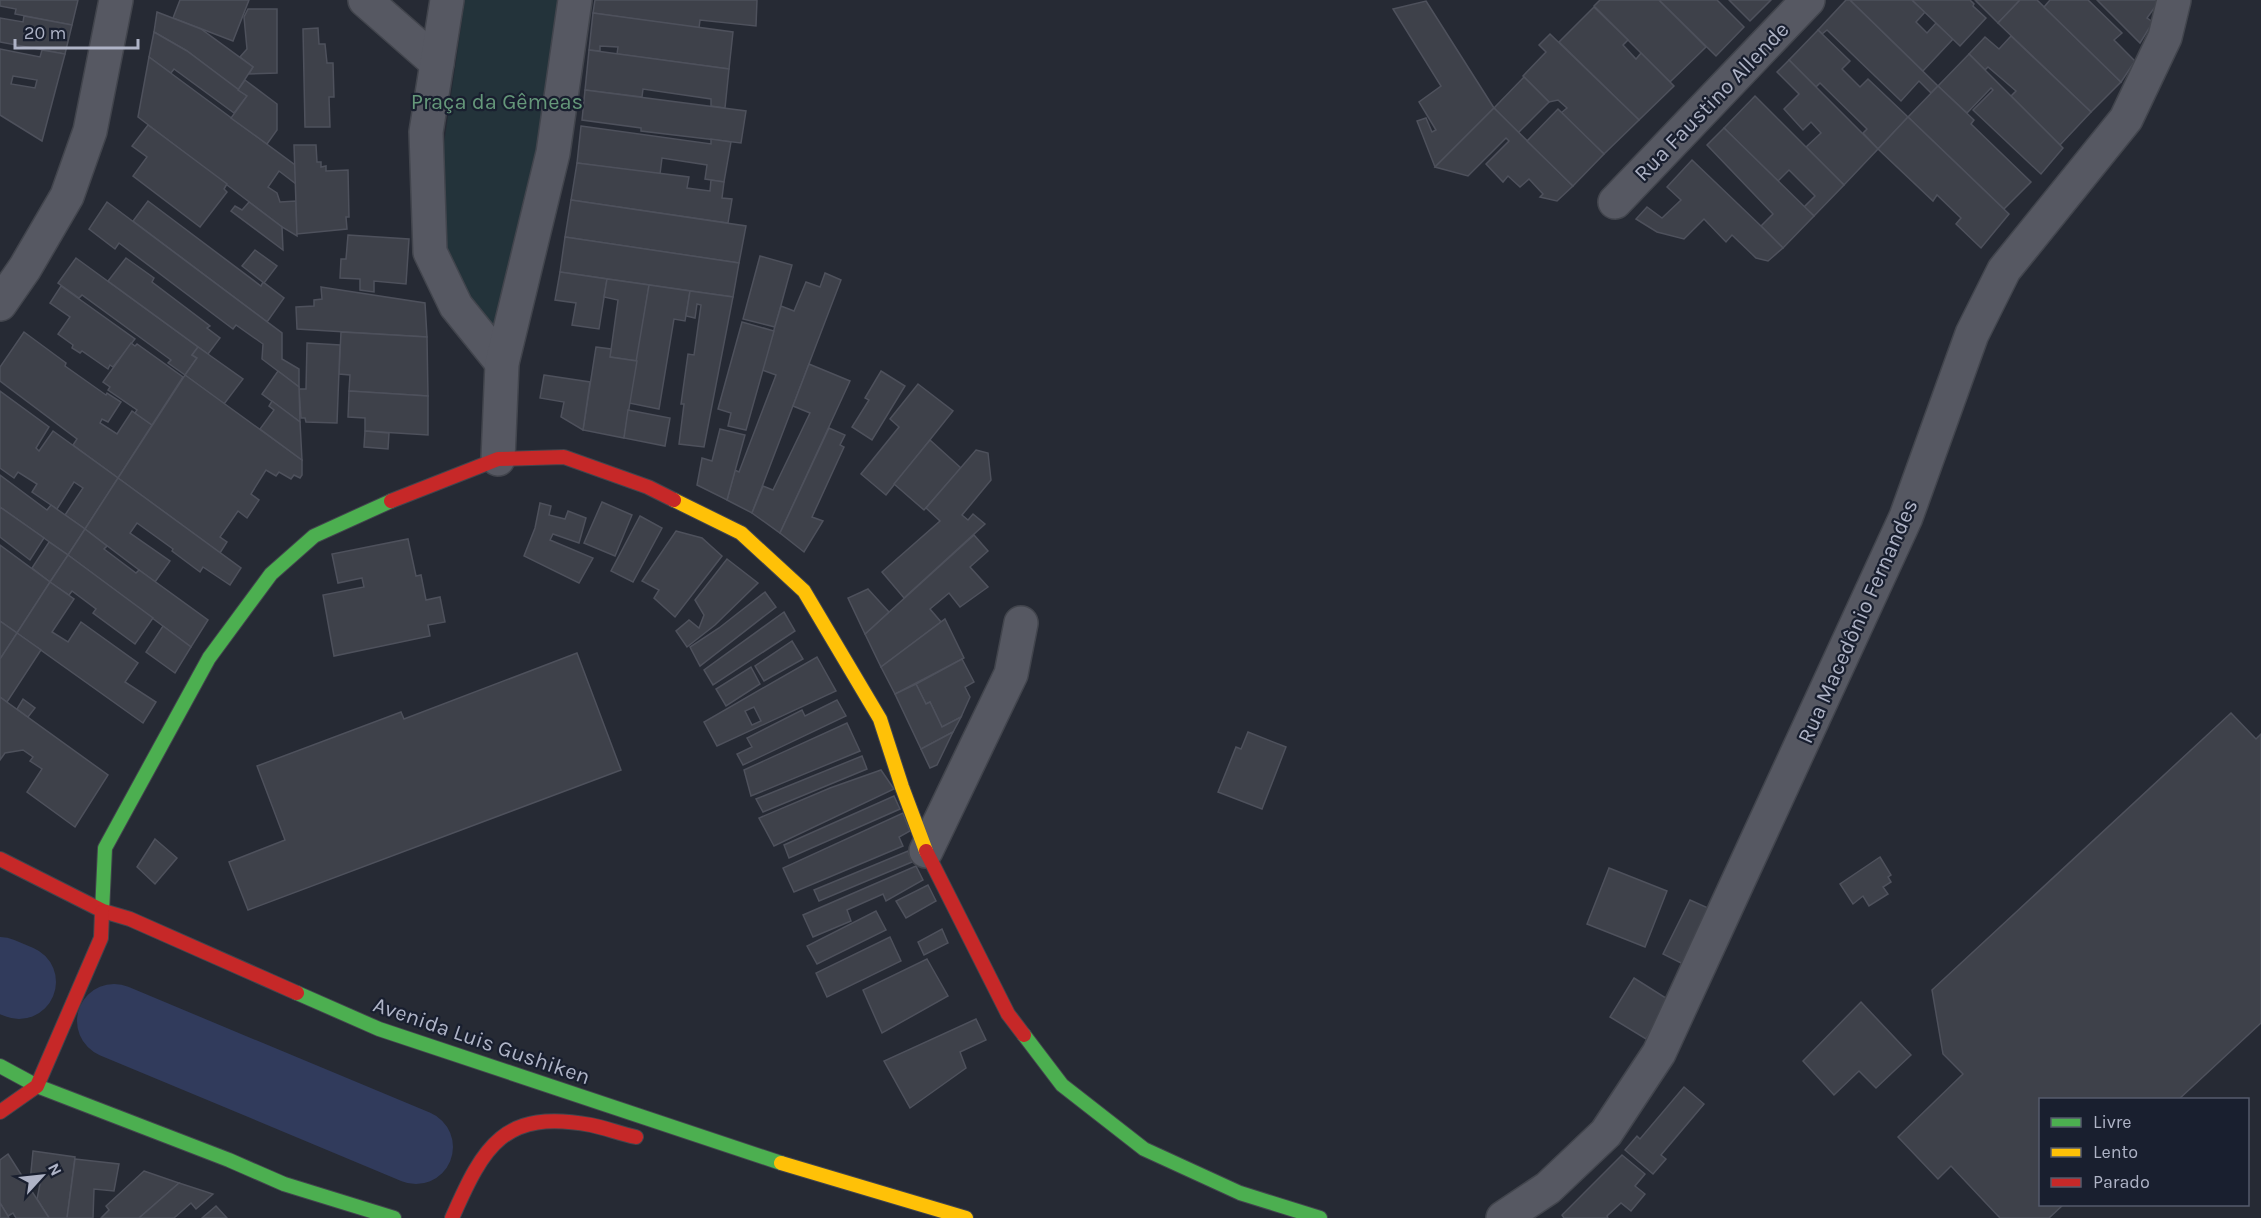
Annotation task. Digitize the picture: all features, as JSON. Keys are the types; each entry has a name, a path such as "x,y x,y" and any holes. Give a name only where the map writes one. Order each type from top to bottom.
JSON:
{"street":[{"path":"0,304 25,268 67,196 90,131 116,0"},
{"path":"365,0 437,63"},
{"path":"447,0 426,132 430,252 456,306 502,363"},
{"path":"498,459 502,363 554,153 574,0"},
{"name":"Rua Faustino Allende","path":"1615,202 1808,0"},
{"name":"Rua Macedônio Fernandes","path":"1503,1218 1548,1188 1606,1133 1659,1053 1906,517 1972,334 2004,270 2126,119 2165,37 2174,0"},
{"path":"0,1112 37,1086 101,938 105,848 209,658 271,574 314,536 395,499 498,459 564,457 648,486 741,534 804,591 880,719 926,851 1008,1014 1062,1086 1144,1149 1240,1193 1320,1218"},
{"path":"926,851 1011,674 1021,623"},
{"name":"Avenida Luis Gushiken","path":"0,859 103,911 130,920 379,1029 771,1160 966,1218"},
{"path":"0,1066 37,1086 229,1160 284,1184 394,1218"},
{"path":"452,1218 467,1181 481,1156 496,1138 521,1125 550,1119 560,1120 590,1124 654,1141"},
{"path":"721,1158 771,1160"},
{"path":"284,1184 296,1201"}],"green space":[{"name":"Praça da Gêmeas","path":"465,0 558,0 541,132 494,328 465,300 439,242 444,143"}],"building":[{"path":"0,0 78,0 72,25 15,14 16,9 0,6"},
{"path":"180,0 249,0 233,41 173,18"},
{"path":"595,0 757,0 756,26 700,20 699,28 593,13"},
{"path":"1600,0 1659,0 1706,47 1670,82 1594,6"},
{"path":"1659,0 1717,0 1744,27 1716,56"},
{"path":"1729,0 1771,0 1750,21"},
{"path":"1846,0 1850,0 1938,86 1931,93 1919,81 1901,101 1827,30 1822,34 1818,30"},
{"path":"1850,0 1912,0 1925,12 1916,22 1927,33 1936,23 1953,39 1923,71"},
{"path":"1912,0 1970,0 1986,18 1960,46"},
{"path":"1975,0 2020,0 1998,23"},
{"path":"2020,0 2037,0 2121,82 2091,112 1998,23"},
{"path":"2050,0 2088,0 2122,33 2114,40 2135,61 2121,82 2044,7"},
{"path":"2097,0 2160,0 2147,18 2153,22 2140,43"},
{"path":"1426,1 1494,108 1435,167 1417,121 1426,118 1432,132 1436,130 1419,102 1441,86 1393,9"},
{"path":"1594,7 1628,40 1623,45 1636,59 1641,53 1674,86 1639,120 1559,42"},
{"path":"248,9 277,9 277,73 249,74 253,67 240,57 247,49 244,17"},
{"path":"157,12 201,29 253,67 238,90 187,51 154,32"},
{"path":"593,13 733,32 729,69 617,54 618,47 600,46 600,51 589,50"},
{"path":"24,16 72,25 65,54 0,42 0,18 23,22"},
{"path":"318,28 319,44 325,44 327,63 333,63 334,97 329,97 330,127 305,127 303,29"},
{"path":"1818,30 1850,61 1842,69 1860,87 1868,79 1908,117 1878,149 1863,133 1867,129 1820,83 1816,87 1789,60"},
{"path":"154,32 187,51 247,96 234,113 174,69 171,73 149,57"},
{"path":"1550,34 1639,120 1604,154 1561,113 1567,108 1558,100 1549,102 1523,76 1546,52 1539,45"},
{"path":"2011,36 2091,112 2060,145 2011,96 2016,91 1988,67 1985,70 1969,54 1985,37 1999,49"},
{"path":"0,49 40,57 42,50 65,54 42,141 0,115","holes":["13,76 37,80 35,88 11,84"]},
{"path":"589,50 729,69 725,108 711,106 711,99 643,89 642,97 585,90"},
{"path":"1969,54 2063,148 2041,174 1973,110 1993,90 1991,88 1967,113 1938,86"},
{"path":"149,57 295,165 296,184 279,171 268,187 277,193 280,202 296,201 297,236 138,117"},
{"path":"1789,60 1878,149 1844,185 1806,147 1821,133 1811,122 1803,130 1784,109 1799,94 1777,72"},
{"path":"1524,77 1549,102 1518,133 1494,108"},
{"path":"245,80 277,104 277,130 267,144 231,118 247,96 238,90"},
{"path":"1938,86 1974,120 1971,124 2031,182 2004,209 1908,117"},
{"path":"585,90 746,111 741,143 641,131 641,128 582,120"},
{"path":"1755,96 1844,185 1814,216 1804,207 1815,196 1789,170 1778,181 1724,128"},
{"path":"1494,108 1573,186 1557,201 1540,197 1543,194 1529,179 1520,187 1508,176 1503,182 1486,164 1509,141 1506,138 1468,176 1435,167"},
{"path":"1558,109 1604,154 1573,186 1527,141"},
{"path":"1908,117 2009,214 1981,248 1956,224 1961,218 1937,195 1933,201 1878,149"},
{"path":"148,125 227,184 224,189 227,192 200,227 133,176 147,157 132,146"},
{"path":"581,126 711,144 711,139 731,142 724,182 705,179 707,165 662,158 660,174 577,163"},
{"path":"1724,128 1814,216 1783,248 1761,226 1773,214 1707,145"},
{"path":"294,145 316,145 317,162 321,162 321,167 326,166 326,171 348,170 347,229 297,234"},
{"path":"1692,160 1783,248 1768,261 1756,258 1732,235 1726,242 1704,219 1684,239 1657,232 1636,219 1647,207 1662,218 1681,200 1667,187"},
{"path":"577,163 689,177 687,188 710,191 711,180 724,182 722,198 732,199 728,223 571,200"},
{"path":"571,200 746,226 739,263 565,237"},
{"path":"148,201 261,286 263,282 284,298 267,322 133,221"},
{"path":"107,202 282,333 282,359 299,369 299,387 262,359 263,344 236,325 233,329 119,243 115,249 89,229"},
{"path":"249,202 282,227 283,250 231,211 235,206 242,210"},
{"path":"348,235 409,239 406,284 374,281 374,292 360,290 360,279 340,278 341,259 346,259"},
{"path":"565,237 739,263 733,297 560,272"},
{"path":"255,250 277,266 264,283 242,266"},
{"path":"760,256 792,265 775,327 743,319"},
{"path":"76,258 198,347 192,355 197,358 185,375 168,363 171,360 82,295 79,298 58,283"},
{"path":"126,258 154,278 152,282 210,326 207,328 220,338 208,354 108,281"},
{"path":"560,272 607,279 599,329 572,325 576,303 555,300"},
{"path":"825,273 841,280 752,513 727,500 735,470 739,472 776,375 762,370 781,306 794,311 806,282 820,287"},
{"path":"607,279 649,285 637,361 610,357 618,300 604,297"},
{"path":"649,285 690,291 685,321 674,319 659,409 629,403"},
{"path":"61,286 135,339 113,367 110,365 108,369 82,351 80,353 58,334 70,317 50,303"},
{"path":"321,287 425,303 427,337 297,329 296,307 314,306 314,300 322,299"},
{"path":"690,291 733,297 704,447 679,444 684,404 681,404 688,354 694,355 701,305 697,304 695,318 686,316"},
{"path":"742,322 774,331 746,430 728,426 731,413 718,409"},
{"path":"24,332 66,363 65,366 106,395 107,393 121,402 108,422 102,419 100,423 117,434 132,411 152,425 118,478 73,445 77,439 0,381 0,367"},
{"path":"341,332 427,337 428,396 349,391 350,375 339,374"},
{"path":"131,343 135,346 137,344 183,377 152,425 135,413 137,410 108,390 110,387 103,382"},
{"path":"307,343 340,345 337,423 306,422 305,418 301,418 299,389 306,389"},
{"path":"198,347 243,379 224,404 185,375 197,358 192,355"},
{"path":"596,347 611,349 610,357 637,361 624,438 583,430"},
{"path":"809,364 850,381 780,533 752,513 763,486 773,490 810,413 793,406"},
{"path":"278,371 299,387 300,422 262,394"},
{"path":"881,371 905,386 872,440 852,427 869,400 865,398"},
{"path":"185,375 302,460 300,478 294,475 291,479 279,472 276,476 266,470 251,494 259,500 247,518 238,511 220,537 227,542 220,553 118,478"},
{"path":"544,375 590,382 583,430 561,417 564,402 540,398"},
{"path":"918,384 953,411 886,495 861,474 899,427 890,419"},
{"path":"0,391 49,427 36,448 39,451 53,431 118,478 85,529 65,515 83,488 74,482 57,509 32,492 37,484 18,472 14,478 0,468"},
{"path":"349,391 428,396 428,435 365,431 365,418 348,417"},
{"path":"272,401 300,422 302,460 260,429 274,410 269,406"},
{"path":"628,410 670,418 665,446 624,438"},
{"path":"829,428 845,435 840,445 844,447 812,517 823,521 804,552 780,533"},
{"path":"720,429 745,435 727,500 697,485 702,458 712,461"},
{"path":"365,431 389,433 388,449 364,447"},
{"path":"930,440 961,468 924,510 894,484"},
{"path":"976,450 988,453 991,480 962,515 968,520 973,514 985,524 904,598 882,572 940,521 926,508"},
{"path":"0,475 47,510 51,505 85,529 68,555 0,507"},
{"path":"118,478 241,568 230,585 203,567 200,572 137,523 130,533 170,561 155,582 85,529"},
{"path":"602,502 632,515 615,556 584,543"},
{"path":"540,503 551,506 549,515 565,519 568,511 586,518 579,543 553,534 550,540 593,558 579,583 524,556 535,528"},
{"path":"0,507 44,538 30,560 0,537"},
{"path":"640,516 662,528 633,582 611,571"},
{"path":"85,529 107,546 104,549 136,573 139,570 208,620 191,647 68,555"},
{"path":"676,531 702,538 722,556 675,617 654,598 659,590 642,581"},
{"path":"974,535 988,551 970,567 988,587 960,607 949,593 930,609 941,622 881,667 865,634"},
{"path":"408,539 416,576 421,575 426,600 440,597 445,622 428,625 430,636 334,656 323,595 364,587 362,578 338,583 332,554"},
{"path":"49,542 68,555 50,582 32,568"},
{"path":"0,545 50,582 17,633 0,621"},
{"path":"68,555 153,618 135,644 93,613 96,609 72,591 69,595 50,582"},
{"path":"727,559 758,583 715,625 687,647 676,631 689,620 699,628 704,615 695,600"},
{"path":"50,582 74,599 52,632 68,642 81,622 138,663 125,682 156,702 143,723 17,633"},
{"path":"868,589 889,612 865,634 848,598"},
{"path":"765,592 776,607 700,666 690,647 719,628"},
{"path":"784,612 795,631 713,685 704,670"},
{"path":"945,619 964,658 895,694 881,667"},
{"path":"0,621 17,633 0,659"},
{"path":"163,626 191,647 175,673 146,652"},
{"path":"17,633 41,650 7,702 0,697 0,659"},
{"path":"792,641 803,659 764,681 755,666"},
{"path":"577,653 621,770 248,910 229,862 285,840 257,766 401,712 404,719"},
{"path":"817,657 836,691 717,746 704,722","holes":["754,707 761,721 752,725 745,711"]},
{"path":"962,659 974,682 965,687 970,697 961,717 942,727 930,702 926,704 916,684"},
{"path":"751,667 760,684 726,706 716,689"},
{"path":"916,684 926,704 930,702 942,727 961,717 953,732 921,749 895,694"},
{"path":"0,697 108,775 75,827 27,792 42,769 30,761 33,757 23,750 5,753 0,760"},
{"path":"23,699 35,708 28,717 17,709"},
{"path":"837,700 846,716 743,765 737,754 752,747 747,738 802,710 805,716"},
{"path":"2231,713 2256,739 2261,734 2261,1023 2180,1098 2039,1098 2039,1206 2062,1206 2049,1218 2000,1218 1951,1166 1938,1179 1898,1137 1963,1074 1943,1054 1932,990"},
{"path":"847,723 860,751 751,796 744,770"},
{"path":"953,732 937,765 930,768 921,749"},
{"path":"1248,732 1286,747 1262,809 1218,792 1236,747 1241,749"},
{"path":"862,756 867,769 763,812 756,799"},
{"path":"881,770 894,789 774,846 759,818 830,788"},
{"path":"894,796 900,809 789,858 784,845"},
{"path":"903,813 910,831 899,837 903,846 794,892 783,868"},
{"path":"155,839 177,858 155,884 137,867"},
{"path":"908,851 912,862 819,901 814,890"},
{"path":"1880,857 1891,875 1888,877 1891,882 1883,887 1888,894 1869,906 1863,896 1853,904 1840,884"},
{"path":"916,866 923,880 886,901 883,894 847,910 851,921 813,937 803,915"},
{"path":"1609,868 1667,891 1645,947 1587,924"},
{"path":"928,885 936,901 906,918 896,901"},
{"path":"1690,900 1717,912 1689,967 1663,954"},
{"path":"876,911 886,930 817,964 807,946"},
{"path":"942,929 948,943 924,955 918,942"},
{"path":"890,937 901,961 827,997 816,973"},
{"path":"927,959 948,996 882,1033 863,990"},
{"path":"1634,978 1669,1000 1646,1039 1610,1017"},
{"path":"1861,1002 1911,1055 1876,1088 1859,1071 1834,1095 1803,1061"},
{"path":"976,1019 986,1040 960,1052 966,1068 910,1108 884,1061"},
{"path":"1684,1087 1704,1104 1661,1155 1666,1159 1653,1174 1625,1150 1637,1136 1640,1139"},
{"path":"33,1151 75,1157 67,1218 49,1218 37,1199 40,1184 30,1182"},
{"path":"8,1154 49,1218 16,1218 13,1213 8,1216 0,1203 0,1160"},
{"path":"1622,1155 1645,1174 1635,1186 1645,1194 1631,1211 1621,1203 1607,1216 1608,1218 1564,1218 1562,1215"},
{"path":"75,1159 119,1164 114,1191 94,1189 93,1218 67,1218"},
{"path":"144,1171 179,1183 139,1218 101,1218 109,1210 106,1206"},
{"path":"179,1183 213,1194 196,1209 191,1203 174,1218 139,1218"},
{"path":"0,1203 8,1216 9,1218 0,1218"},
{"path":"216,1206 227,1218 202,1218"}],"waterway":[{"path":"0,974 19,982"},
{"path":"114,1021 416,1147"}],"traffic: fast":[{"path":"102,912 105,848 209,658 271,574 314,536 391,501"},
{"path":"297,993 379,1029 781,1163"},
{"path":"1024,1035 1062,1085 1144,1149 1240,1193 1320,1218"},
{"path":"0,1066 37,1086 229,1160 284,1184 394,1218"}],"traffic: slow":[{"path":"674,500 741,533 804,591 880,719 926,851"},
{"path":"781,1163 966,1218"}],"traffic: jam":[{"path":"391,501 498,459 564,457 648,487 674,500"},
{"path":"926,851 1008,1014 1024,1035"},
{"path":"0,859 103,911 130,919 297,993"},
{"path":"0,1112 37,1086 101,938 102,912"},
{"path":"452,1218 475,1170 487,1152 501,1138 517,1128 561,1121 591,1125 636,1137"}]}
